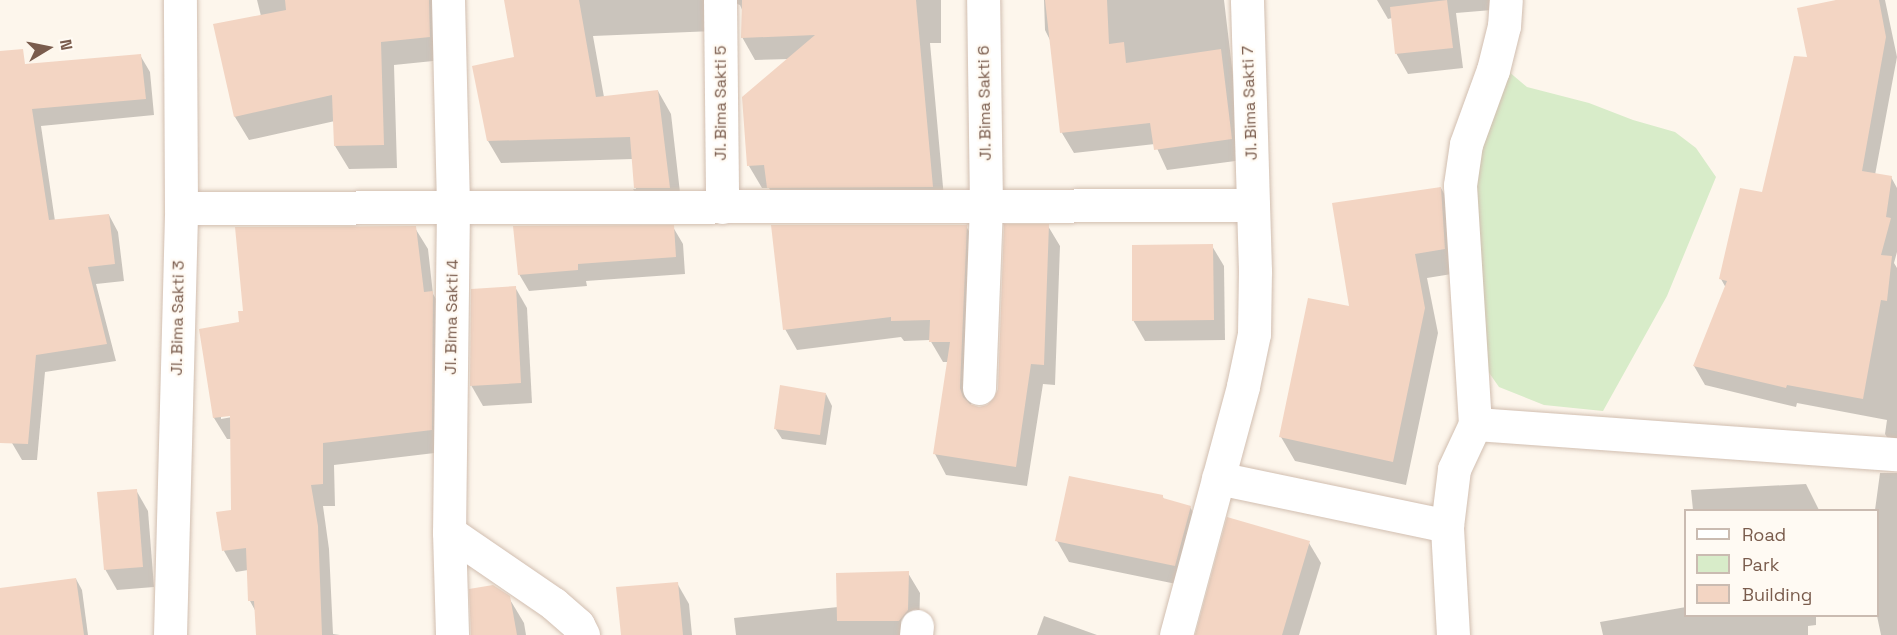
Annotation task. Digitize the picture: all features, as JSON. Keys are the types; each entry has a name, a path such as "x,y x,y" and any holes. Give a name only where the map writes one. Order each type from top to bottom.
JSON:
{"street":[{"name":"Jl. Bima Sakti 3","path":"170,635 180,208 180,0"},
{"name":"Jl. Bima Sakti 4","path":"448,0 453,207 449,532 452,635"},
{"name":"Jl. Bima Sakti 5","path":"720,0 722,207"},
{"name":"Jl. Bima Sakti 6","path":"979,388 986,206 983,0"},
{"name":"Jl. Bima Sakti 7","path":"1176,635 1243,386 1254,334 1247,0"},
{"path":"1453,635 1447,526 1454,469 1475,424 1460,185 1466,144 1493,70 1504,26 1506,0"},
{"path":"180,208 1253,205"},
{"path":"1475,424 1897,454"},
{"path":"1218,478 1447,526"},
{"path":"449,532 554,604 578,626 583,635"}],"green space":[{"path":"1508,71 1527,87 1589,103 1633,120 1675,132 1696,148 1716,177 1667,296 1603,411 1544,405 1499,387 1485,367 1478,325 1476,173 1481,149"}],"building":[{"path":"285,0 429,0 430,37 381,42 384,145 334,146 332,95 234,117 213,24 286,10"},
{"path":"504,0 579,0 596,97 658,90 670,188 634,188 630,137 487,141 472,66 514,57"},
{"path":"742,0 916,0 933,187 767,188 764,165 747,166 742,97 815,35 741,38"},
{"path":"1045,0 1107,0 1109,44 1124,42 1126,63 1221,49 1232,139 1154,150 1150,123 1060,133"},
{"path":"1447,0 1453,48 1395,54 1390,7"},
{"path":"1836,0 1879,0 1886,37 1862,171 1892,176 1886,217 1891,218 1881,255 1892,256 1887,301 1881,300 1863,399 1787,385 1786,388 1693,366 1727,281 1719,279 1740,188 1762,192 1794,56 1807,57 1797,8"},
{"path":"23,49 25,64 141,54 146,99 32,109 49,220 109,214 115,264 88,267 107,344 36,355 28,444 0,443 0,51"},
{"path":"1441,187 1445,249 1415,254 1425,308 1393,462 1279,437 1308,298 1349,306 1332,203"},
{"path":"1004,224 1049,224 1044,365 1031,364 1016,467 933,454 950,342 929,342 930,320 891,321 891,317 783,330 771,225 967,225 960,388 963,397 970,404 979,407 987,405 994,398 998,389"},
{"path":"674,225 676,257 578,264 578,270 518,275 513,226"},
{"path":"416,226 424,292 433,291 432,430 323,443 323,484 311,485 318,526 322,635 256,635 254,601 248,601 246,548 222,551 216,512 231,510 230,416 213,418 199,329 239,322 238,311 243,311 235,227"},
{"path":"1213,244 1214,320 1132,321 1132,245"},
{"path":"516,286 521,383 470,386 471,289"},
{"path":"780,385 826,393 820,435 774,429"},
{"path":"1069,476 1163,495 1163,498 1191,506 1175,566 1055,541"},
{"path":"137,489 143,567 104,570 97,492"},
{"path":"1227,517 1310,541 1282,635 1195,635"},
{"path":"909,571 908,610 899,621 837,621 836,573"},
{"path":"76,578 84,635 0,635 0,588"},
{"path":"678,582 683,635 621,635 616,587"},
{"path":"493,585 510,596 517,635 471,635 469,589"}]}
